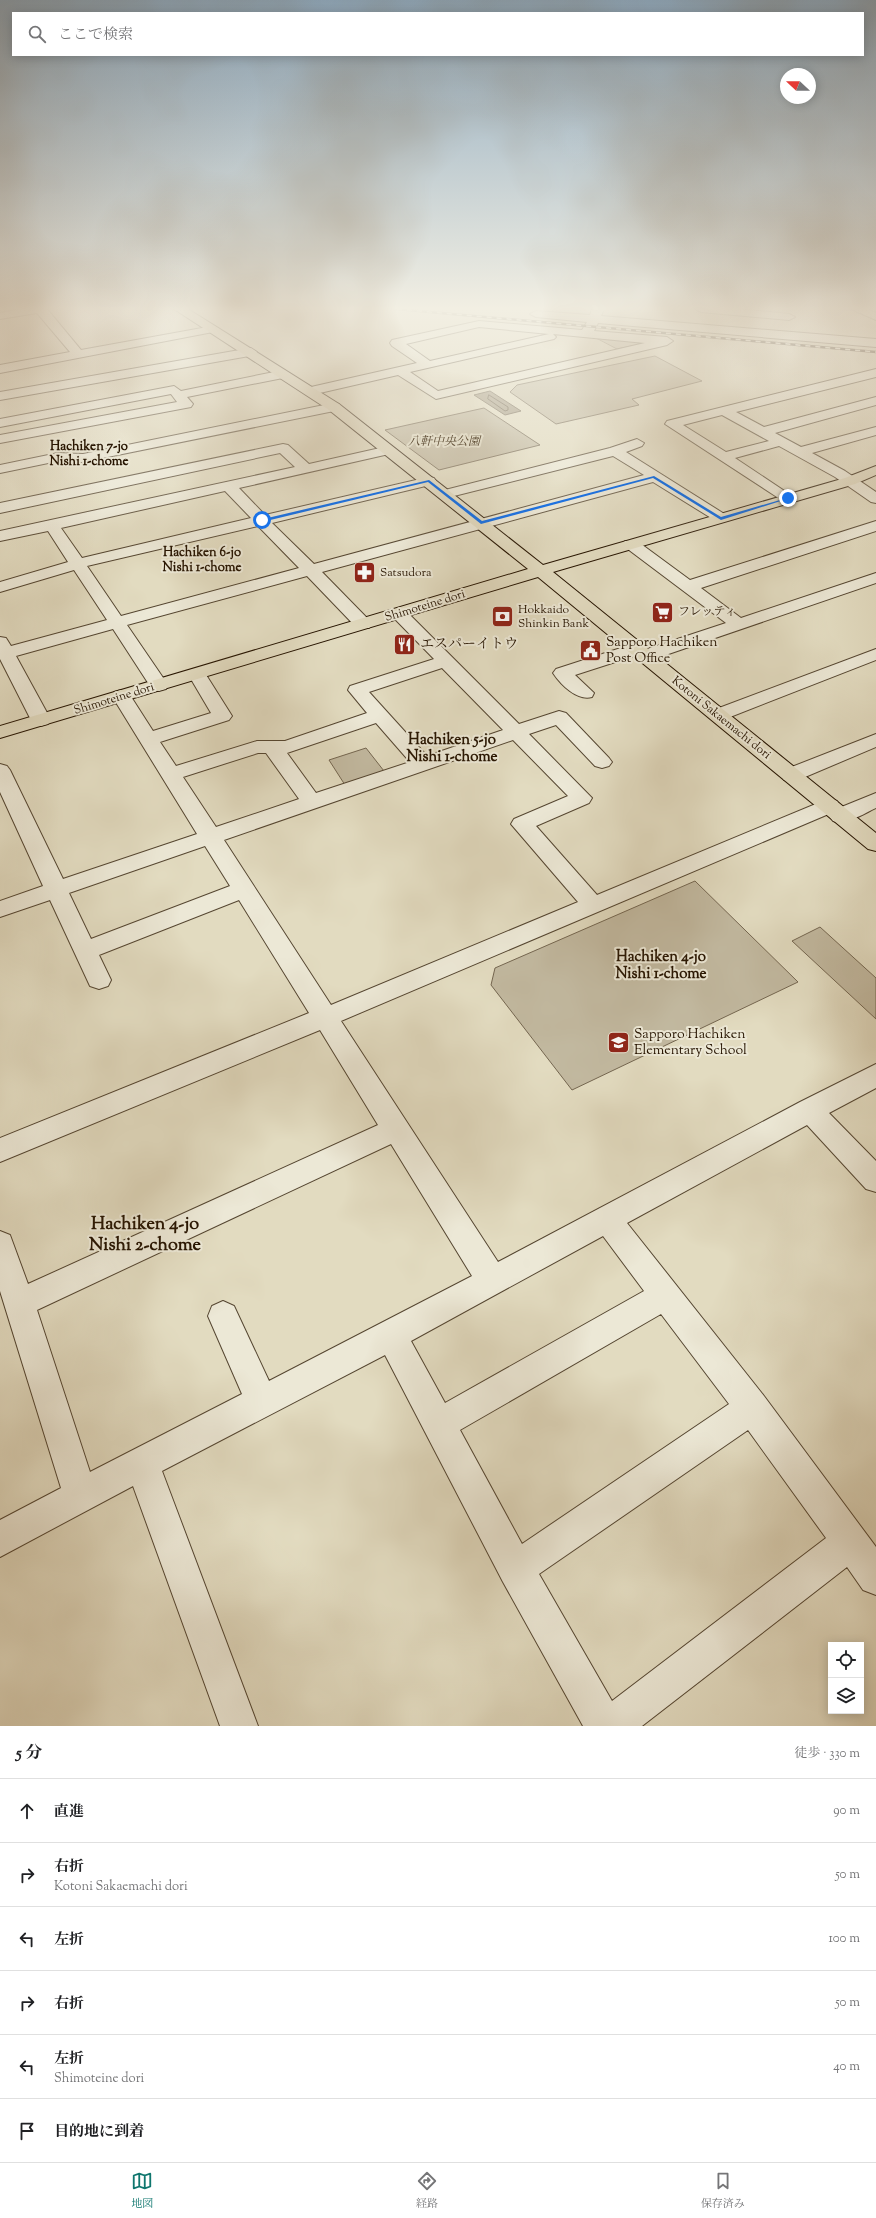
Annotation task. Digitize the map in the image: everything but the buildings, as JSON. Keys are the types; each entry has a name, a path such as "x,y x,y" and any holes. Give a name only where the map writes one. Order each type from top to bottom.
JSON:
{"main road":[{"name":"Kotoni Sakaemachi dori","path":"311,391 334,407 446,494 876,844"},
{"name":"Shimoteine dori","path":"0,732 399,614 540,570 850,481 876,470"},
{"name":"Shimoteine dori","path":"850,481 876,479"}],"street":[{"path":"0,396 35,390"},
{"path":"0,439 186,404 174,390"},
{"path":"0,422 191,390"},
{"path":"311,391 317,390"},
{"path":"428,390 436,395 459,390"},
{"path":"788,498 672,424 813,390"},
{"path":"841,390 873,404"},
{"path":"763,432 873,404"},
{"path":"0,469 58,457 83,458 334,407"},
{"path":"726,412 850,481 876,499"},
{"path":"799,452 876,431"},
{"path":"724,457 780,442"},
{"path":"446,494 615,451 637,443"},
{"path":"0,508 283,448 304,468"},
{"path":"0,536 52,526 389,450"},
{"path":"615,451 721,518"},
{"path":"41,720 3,647 117,621 654,477"},
{"path":"0,587 77,564 429,481"},
{"path":"228,486 308,570 363,624"},
{"path":"52,526 159,685"},
{"path":"688,586 876,526"},
{"path":"632,544 740,624"},
{"path":"585,693 562,673 641,653 740,624 876,578"},
{"path":"399,614 582,798 522,824 593,905"},
{"path":"718,715 876,654"},
{"path":"424,764 357,690 446,661"},
{"path":"148,739 222,716 197,674"},
{"path":"121,696 492,1280"},
{"path":"170,774 257,747 287,747 379,715"},
{"path":"0,909 424,764 559,716 602,762"},
{"path":"791,775 876,740"},
{"path":"272,747 312,802"},
{"path":"0,770 55,890 99,980"},
{"path":"0,1150 326,1017 593,905 835,811 876,800"},
{"path":"85,951 243,890"},
{"path":"0,1539 142,1463 391,1335 876,1075"},
{"path":"810,1110 876,1180"},
{"path":"19,1303 396,1129"},
{"path":"607,1218 752,1408 876,1577"},
{"path":"0,1244 81,1496"},
{"path":"438,1424 665,1295"},
{"path":"224,1316 262,1402"},
{"path":"391,1335 516,1569 604,1726"},
{"path":"516,1569 752,1408"},
{"path":"142,1463 239,1726"},
{"path":"611,1726 850,1542"}],"green space":[{"path":"512,390 669,390 632,399 639,405 556,424 510,392"},
{"name":"八軒中央公園","path":"484,408 540,445 439,470 385,430"},
{"path":"366,748 384,771 345,785 329,760"},
{"path":"695,881 798,982 572,1090 491,985 495,968"},
{"path":"820,927 876,978 876,1019 792,941"}],"water":[{"path":"490,391 521,411 505,415 474,395"}],"place":[{"name":"Satsudora","path":"365,573"},
{"name":"フレッティ","path":"663,612"},
{"name":"Hokkaido Shinkin Bank","path":"503,617"},
{"name":"エスパーイトウ","path":"404,645"},
{"name":"Sapporo Hachiken Post Office","path":"591,651"},
{"name":"Sapporo Hachiken Elementary School","path":"619,1043"}],"district":[{"name":"Hachiken 7-jo Nishi 1-chome","path":"89,454"},
{"name":"Hachiken 6-jo Nishi 1-chome","path":"202,560"},
{"name":"Hachiken 5-jo Nishi 1-chome","path":"452,748"},
{"name":"Hachiken 4-jo Nishi 1-chome","path":"661,966"},
{"name":"Hachiken 4-jo Nishi 2-chome","path":"145,1235"}],"route":[{"path":"262,520 429,481 481,523 654,477 721,518 788,498"}]}
